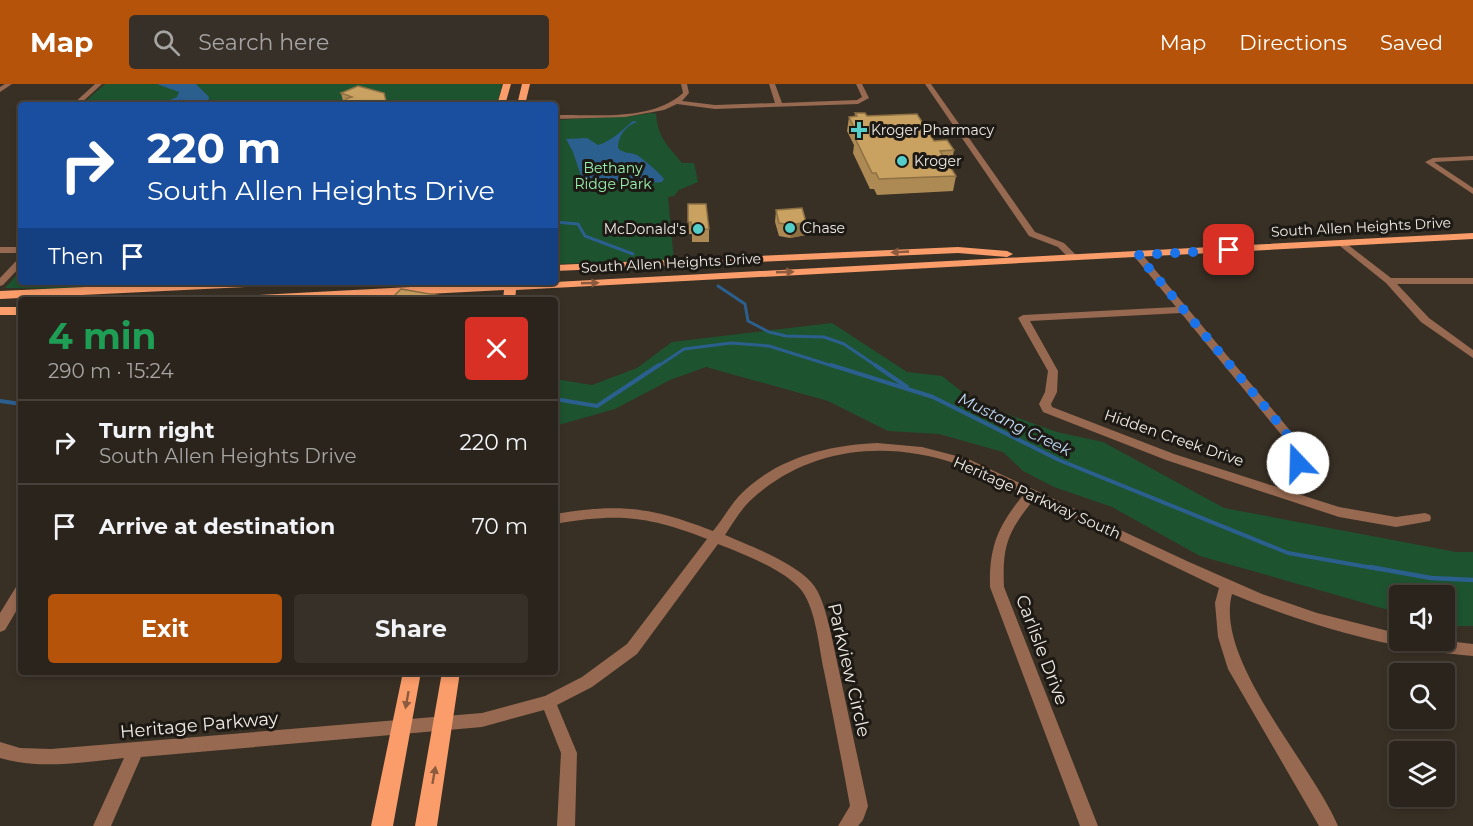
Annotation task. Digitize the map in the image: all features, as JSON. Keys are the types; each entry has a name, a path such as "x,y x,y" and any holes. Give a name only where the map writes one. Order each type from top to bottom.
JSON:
{"main road":[{"path":"502,102 507,84"},
{"path":"522,102 526,84"},
{"name":"South Allen Heights Drive","path":"558,282 935,266 1473,236"},
{"name":"South Allen Heights Drive","path":"558,268 958,250 1072,259"},
{"path":"935,266 1000,258 1009,254"},
{"path":"756,260 759,274"},
{"path":"0,295 212,285"},
{"name":"South Allen Heights Drive","path":"291,297 469,285"},
{"path":"0,311 18,311"},
{"path":"382,826 411,675"},
{"path":"426,826 451,675"}],"street":[{"path":"0,90 9,84"},
{"path":"78,102 99,84"},
{"path":"677,102 686,93 684,84"},
{"path":"772,84 779,105"},
{"path":"558,117 646,112 677,102 708,107 864,100 865,95 859,84"},
{"path":"928,84 1032,234 1061,245 1072,259"},
{"path":"1473,158 1429,162 1473,192"},
{"path":"1343,244 1389,281 1425,320 1473,355"},
{"path":"0,250 18,250"},
{"path":"1138,255 1289,437 1298,463 1291,495"},
{"path":"0,283 18,264"},
{"path":"1389,281 1473,281"},
{"name":"Hidden Creek Drive","path":"1184,310 1023,318 1053,371 1051,392 1045,404 1049,411 1170,457 1339,512 1396,522 1425,518"},
{"name":"Heritage Parkway South","path":"402,728 482,720 548,702 587,682 632,649 746,497 792,465 808,458 845,449 867,447 926,452 963,462 1227,585 1314,618 1399,641 1473,650"},
{"name":"Carlisle Drive","path":"1032,493 1008,523 998,543 995,563 997,587 1089,826"},
{"name":"Parkview Circle","path":"558,519 618,512 657,516 716,538 788,571 806,587 816,603 823,629 858,806 857,814 848,826"},
{"path":"1227,585 1222,603 1225,637 1236,669 1329,826"},
{"path":"0,626 18,596"},
{"path":"548,702 569,753 566,826"},
{"name":"Heritage Parkway","path":"0,750 20,756 51,757 402,728"},
{"path":"102,826 136,750"}],"green space":[{"path":"105,84 502,84 498,102 84,102"},
{"name":"Bethany Ridge Park","path":"656,114 661,136 672,152 682,163 694,163 698,182 668,197 674,260 558,264 558,120"},
{"path":"18,273 18,285 147,285 81,289 5,288"},
{"path":"832,323 907,372 942,376 976,403 1057,432 1103,442 1224,508 1456,552 1473,552 1473,626 1455,626 1455,585 1389,585 1389,610 1200,556 1112,507 1054,487 1023,471 1003,452 939,434 888,431 828,401 706,367 670,380 615,409 558,425 558,379 592,385 637,368 672,342"}],"water":[{"path":"157,84 196,84 209,97 208,102 164,102 177,97 179,92"},
{"path":"633,121 638,122 623,132 618,148 643,159 664,179 662,182 609,186 581,176 566,139 587,138 598,145 612,138"}],"building":[{"path":"358,86 384,93 386,101 346,102 346,99 352,97 341,93"},
{"name":"Kroger","path":"855,113 865,113 867,116 917,114 934,141 947,140 954,150 940,151 956,176 879,179 876,173 872,173 855,138 859,138 849,117 857,116"},
{"path":"688,204 706,204 709,229 692,230 691,222 688,222"},
{"path":"802,208 806,222 791,225 779,223 776,210"},
{"path":"401,289 447,297 393,297"}],"waterway":[{"path":"558,222 578,224 585,236 633,254"},
{"path":"718,286 745,304 748,321 769,332 786,336 824,337 844,344 878,367"},
{"name":"Mustang Creek","path":"657,367 684,349 731,343 769,346 836,367"},
{"name":"Mustang Creek","path":"558,400 597,406 659,365"},
{"name":"Mustang Creek","path":"831,365 933,397 1059,460 1288,553 1379,569"},
{"path":"875,365 907,387"},
{"name":"Mustang Creek","path":"0,401 18,404"},
{"name":"Mustang Creek","path":"1370,567 1431,578 1473,580"}],"place":[{"name":"Kroger Pharmacy","path":"859,130"},
{"name":"Kroger","path":"902,161"},
{"name":"Chase","path":"790,228"},
{"name":"McDonald's","path":"698,229"}],"route":[{"path":"1229,250 1138,255 1280,425 1289,437 1298,463"}]}
